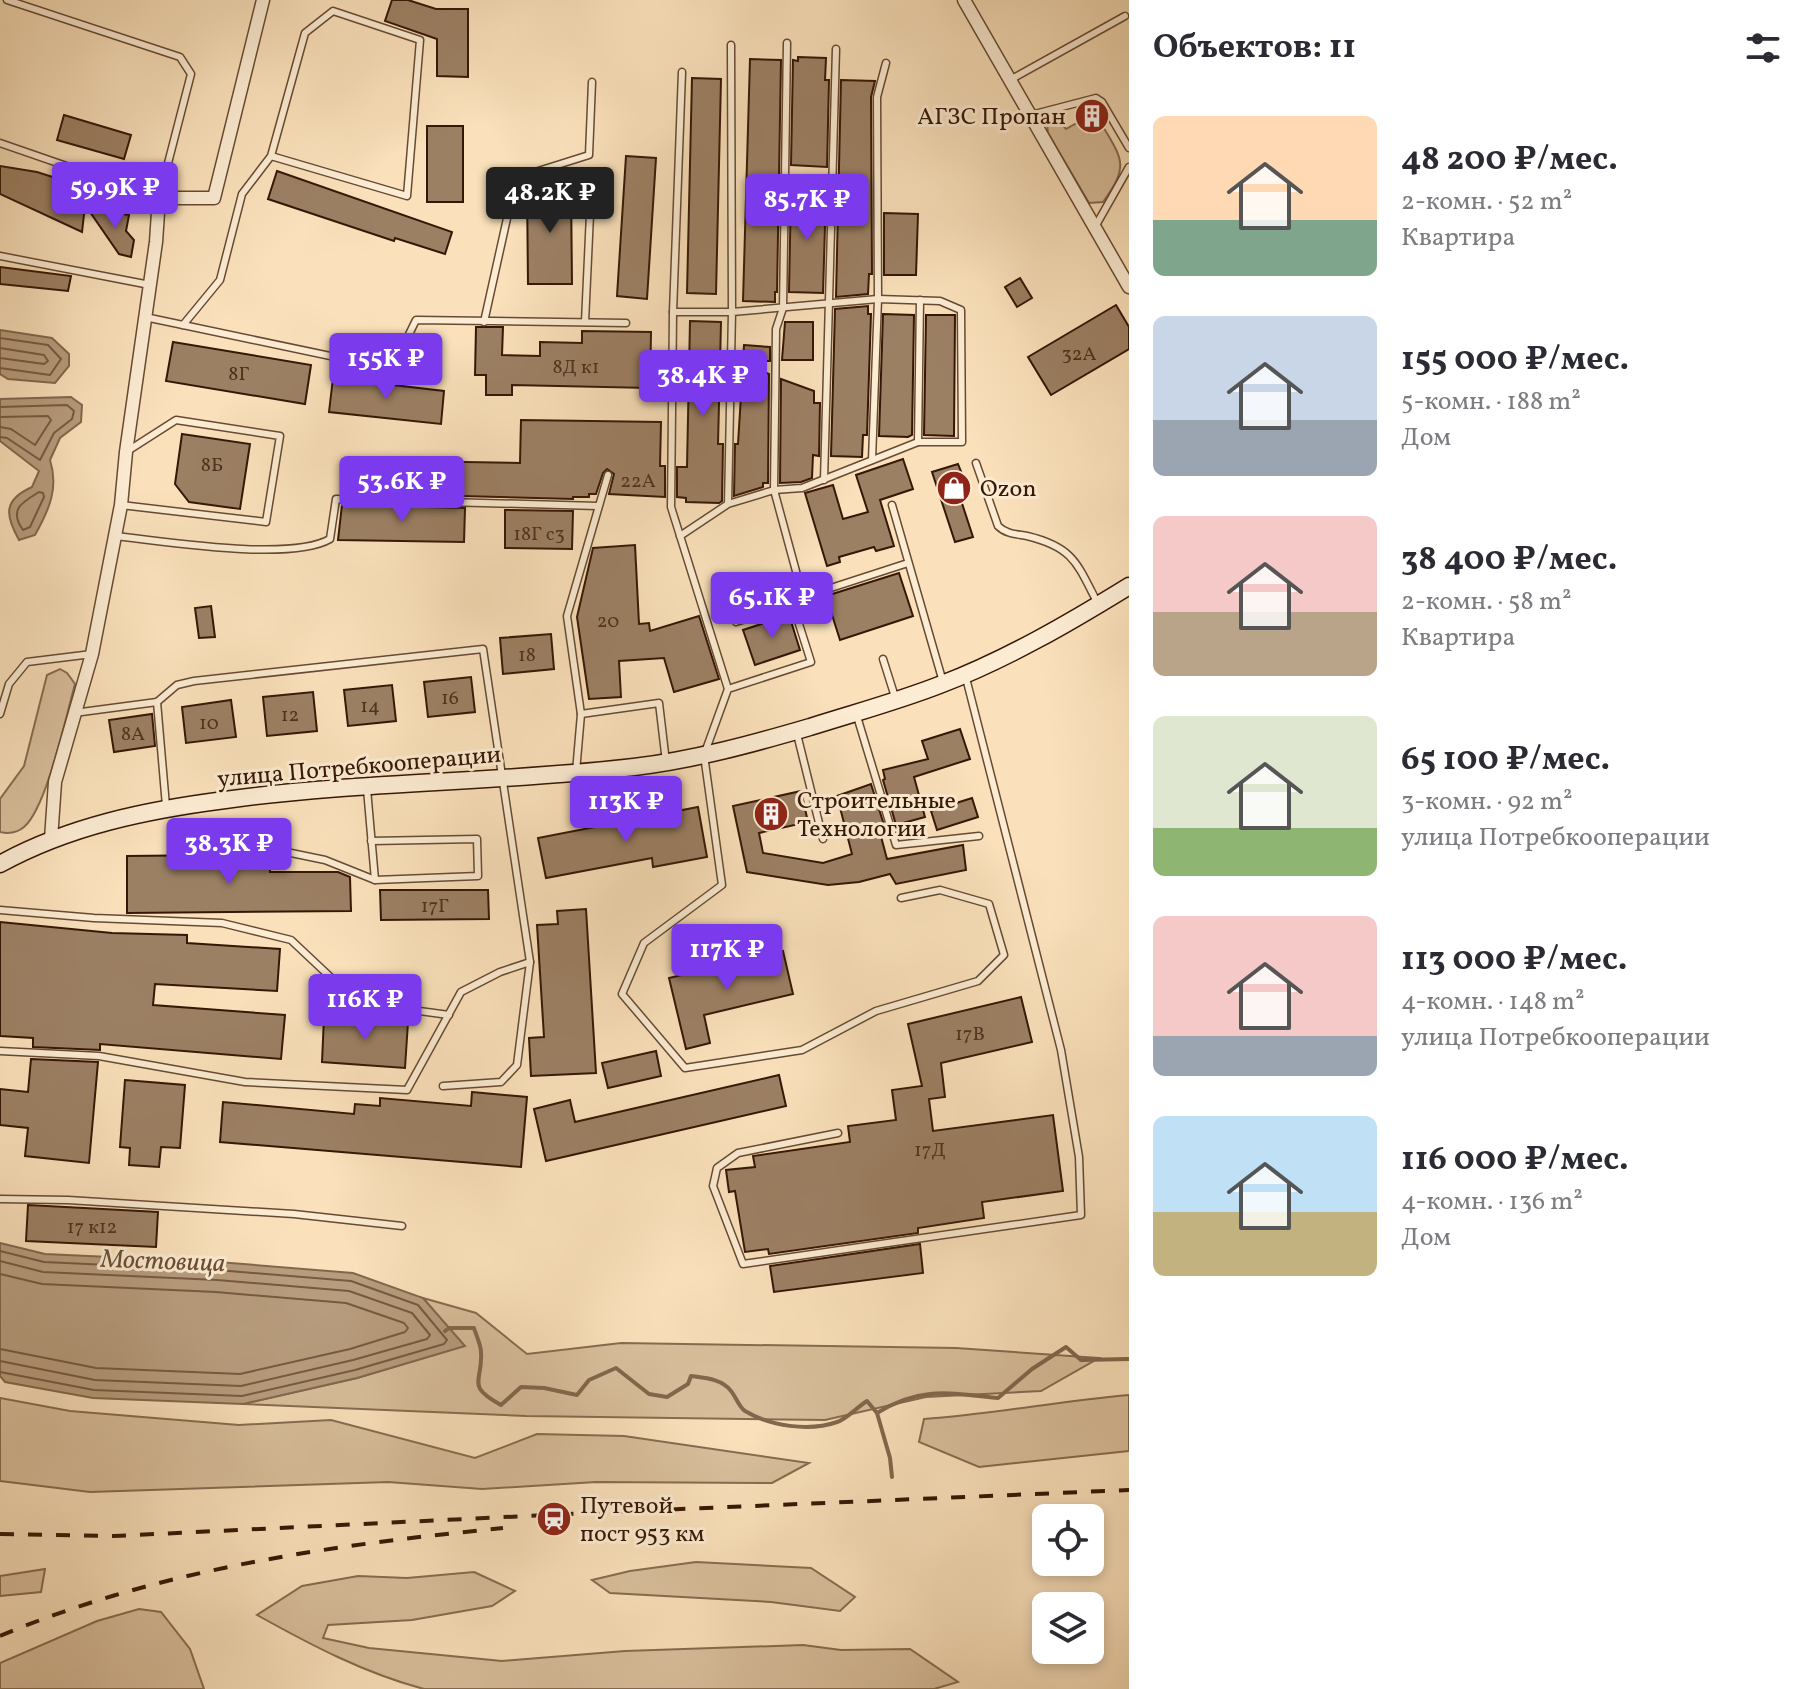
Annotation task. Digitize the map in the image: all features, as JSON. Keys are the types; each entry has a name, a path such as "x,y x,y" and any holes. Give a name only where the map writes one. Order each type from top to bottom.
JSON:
{"main road":[{"name":"улица Потребкооперации","path":"0,864 51,839 167,809 282,793 576,772 704,755 896,701 943,683 1019,649 1129,586"}],"street":[{"path":"51,839 55,782 92,654 121,505 159,198 214,198 263,0"},
{"path":"964,0 1129,287"}],"lane":[{"path":"0,143 159,198 191,74 180,57 7,0"},
{"path":"183,325 220,280 242,194 271,156 305,33 333,11 420,40 407,196 271,156"},
{"path":"1010,80 1125,16"},
{"path":"787,43 783,308 776,329 774,490 803,597 908,563"},
{"path":"728,504 732,312 731,45"},
{"path":"824,480 836,49"},
{"path":"872,460 878,299 877,97 886,63"},
{"path":"682,72 673,312 671,507 728,689 704,755 722,885 644,943 622,994 685,1068 802,1050 876,1011 978,981 1004,955 989,904 940,890 901,898"},
{"path":"484,322 516,178 589,155 592,82"},
{"path":"1030,115 1096,98 1102,102 1129,148"},
{"path":"1095,227 1129,167"},
{"path":"585,322 591,193"},
{"path":"0,256 150,285"},
{"path":"673,312 732,312 878,299 940,301 961,310 962,442 918,442 802,488 774,490 728,504 680,536"},
{"path":"918,442 920,300"},
{"path":"145,317 392,369 416,320 626,323"},
{"path":"121,505 266,522 280,436 176,420 126,452"},
{"path":"976,463 998,526 1003,531 1031,537 1068,553 1098,605"},
{"path":"576,772 581,714 567,616 608,475"},
{"path":"114,536 275,550 316,547 330,539 336,499 598,506"},
{"path":"892,505 943,683"},
{"path":"728,689 811,662 793,605 736,622"},
{"path":"74,713 157,702 177,685 194,681 483,649 530,962 517,1065 501,1082 443,1086"},
{"path":"0,714 9,684 27,662 92,654"},
{"path":"883,659 896,701"},
{"path":"838,1133 738,1153 717,1168 713,1186 743,1264 1081,1215 1079,1157 1061,1050 965,674"},
{"path":"157,702 167,809"},
{"path":"581,714 659,703 666,762"},
{"path":"856,713 896,845 979,836"},
{"path":"796,731 823,839"},
{"path":"366,786 375,880"},
{"path":"216,849 262,847 325,860 375,880 478,876 477,839 371,841"},
{"path":"0,910 94,918 222,923 291,940 342,988 397,1008 449,1015"},
{"path":"0,1051 99,1056 245,1082 407,1090 461,992 500,972 530,962"},
{"path":"0,1199 68,1200 294,1214 402,1226"}],"shaded area":[{"path":"1054,115 1066,129 1082,120 1089,133 1102,125 1109,137 1118,155 1120,171 1103,202 1089,203 1048,133 1047,123"},
{"path":"60,669 75,684 48,781 24,827 19,831 0,832 0,799 24,766 47,675"},
{"path":"423,1298 476,1313 527,1354 621,1343 956,1348 1099,1358 1041,1391 926,1397 825,1420 526,1416 243,1404 357,1378 464,1346"},
{"path":"1129,1395 1129,1451 979,1467 919,1442 924,1419"},
{"path":"0,1398 70,1411 239,1425 331,1420 475,1458 537,1434 624,1436 809,1463 772,1483 596,1482 482,1489 388,1482 90,1492 0,1481"},
{"path":"696,1562 811,1568 855,1597 840,1611 771,1602 610,1593 592,1580"},
{"path":"45,1569 41,1592 0,1596 0,1576"},
{"path":"474,1572 515,1591 492,1606 412,1620 328,1625 323,1638 369,1648 502,1661 625,1651 803,1645 841,1650 910,1649 958,1682 934,1689 424,1689 359,1666 257,1615 302,1586 358,1576 407,1578"},
{"path":"139,1609 161,1612 190,1649 204,1689 0,1689 0,1663 97,1621"}],"water":[{"path":"0,330 52,338 69,354 69,366 55,383 8,379 0,374"},
{"path":"71,397 82,405 81,422 60,438 50,460 53,489 40,526 35,535 19,540 9,509 16,497 32,487 39,471 0,441 0,399"},
{"path":"0,1243 45,1254 218,1262 353,1273 423,1298 465,1346 357,1378 243,1404 93,1398 5,1382 0,1376"}],"building":[{"path":"392,0 408,0 436,9 468,9 468,77 437,76 437,39 385,21"},
{"path":"798,57 826,58 825,80 829,80 827,167 791,165 793,60 798,61"},
{"path":"750,59 781,60 775,302 743,301"},
{"path":"692,78 721,79 716,294 687,293"},
{"path":"841,80 875,81 871,97 872,274 869,274 868,294 836,297"},
{"path":"64,115 131,135 124,159 57,140"},
{"path":"427,126 463,126 463,202 427,202"},
{"path":"626,156 656,158 647,299 617,296"},
{"path":"0,166 37,172 87,188 82,232 0,194"},
{"path":"277,171 452,232 445,254 395,238 394,241 268,199"},
{"path":"571,186 572,284 528,284 527,187"},
{"path":"791,191 826,192 823,293 789,292"},
{"path":"88,209 129,215 126,231 134,240 131,257 119,254"},
{"path":"884,213 918,214 916,275 884,275"},
{"path":"0,267 71,276 68,291 0,284"},
{"path":"1020,278 1032,298 1017,307 1005,287"},
{"path":"1116,305 1129,327 1129,349 1051,395 1028,357"},
{"path":"868,306 868,314 871,314 867,435 863,435 862,457 831,456 835,309"},
{"path":"883,314 914,315 912,435 908,437 879,436"},
{"path":"926,315 955,315 954,436 924,435"},
{"path":"690,321 721,322 718,444 723,444 722,501 719,503 686,502 686,498 677,497 677,467 687,467"},
{"path":"785,322 813,322 813,360 782,360"},
{"path":"476,327 503,327 502,355 540,356 540,342 582,343 582,331 651,332 650,388 512,385 512,395 486,395 486,375 475,375"},
{"path":"173,342 311,365 305,404 166,381"},
{"path":"744,345 770,347 770,361 743,361"},
{"path":"743,364 769,374 768,483 734,496 735,444 738,444"},
{"path":"333,378 444,391 441,424 329,412"},
{"path":"781,379 814,391 814,403 820,403 819,456 813,455 812,478 801,482 780,483"},
{"path":"521,420 661,422 660,466 665,466 665,497 609,494 614,474 607,469 596,494 573,499 343,493 343,460 520,463"},
{"path":"182,434 250,444 240,509 189,502 175,484"},
{"path":"903,459 913,489 880,500 894,546 876,551 874,547 839,557 840,562 827,566 805,493 833,485 843,519 868,512 856,475"},
{"path":"958,464 964,479 955,482 973,537 955,542 932,472"},
{"path":"342,505 465,508 464,542 338,540"},
{"path":"505,510 573,511 572,549 505,548"},
{"path":"635,545 639,624 649,623 650,631 699,616 719,679 674,692 664,658 619,661 621,697 589,699 577,617 593,548"},
{"path":"899,573 913,616 840,640 826,596"},
{"path":"211,606 215,637 199,638 195,608"},
{"path":"789,615 800,650 755,665 743,630"},
{"path":"551,634 554,669 503,674 500,638"},
{"path":"471,677 475,712 428,717 424,682"},
{"path":"392,685 396,721 348,726 344,690"},
{"path":"313,692 317,731 267,736 263,697"},
{"path":"231,700 236,737 186,743 182,707"},
{"path":"152,714 155,746 114,752 109,720"},
{"path":"960,729 970,759 914,777 925,817 896,825 883,770 928,759 922,741"},
{"path":"871,784 885,828 879,829 887,859 963,845 966,870 896,884 890,874 859,882 828,885 747,872 733,806 801,791 808,822 759,833 763,853 823,863 852,854 837,796"},
{"path":"972,798 978,817 937,830 931,811"},
{"path":"698,807 707,857 653,867 652,858 546,878 538,838"},
{"path":"127,856 270,856 270,872 338,872 350,877 351,911 127,913"},
{"path":"380,890 488,890 489,919 381,920"},
{"path":"586,909 596,1073 531,1076 529,1038 544,1037 537,925 558,924 557,911"},
{"path":"0,922 112,933 187,935 187,943 280,949 277,991 155,984 153,1005 285,1015 281,1059 100,1044 100,1050 33,1047 33,1038 0,1036"},
{"path":"783,951 793,994 704,1015 710,1043 686,1049 669,978"},
{"path":"1021,997 1032,1042 941,1063 945,1097 929,1099 933,1131 1053,1115 1063,1191 982,1202 984,1218 918,1228 918,1233 769,1254 768,1249 745,1252 735,1191 729,1192 726,1170 755,1167 753,1156 850,1142 848,1126 896,1120 892,1090 922,1086 908,1024"},
{"path":"324,1017 408,1022 405,1068 322,1062"},
{"path":"656,1051 661,1076 608,1088 602,1063"},
{"path":"31,1059 98,1062 89,1163 25,1156 28,1128 0,1125 0,1089 28,1092"},
{"path":"779,1075 786,1106 546,1161 534,1109 570,1100 575,1122"},
{"path":"125,1080 185,1085 180,1148 161,1147 159,1167 129,1165 130,1148 120,1147"},
{"path":"472,1092 527,1097 521,1167 220,1142 223,1102 354,1114 355,1104 380,1106 380,1098 471,1106"},
{"path":"28,1205 158,1212 156,1247 26,1241"},
{"path":"920,1244 923,1273 774,1292 770,1266"}],"waterway":[{"name":"Мостовица","path":"445,1331 449,1328 474,1328 481,1349 479,1388 501,1405 521,1387 577,1395 589,1380 616,1368 649,1394 667,1397 688,1384 691,1376 713,1380 727,1387 745,1411 778,1424 802,1427 837,1422 867,1401 877,1413 893,1404 922,1395 950,1393 998,1398 1032,1369 1066,1347 1081,1360 1129,1359"},
{"path":"877,1413 892,1477"}],"railway":[{"path":"0,1534 114,1536 1129,1490"},
{"path":"0,1636 122,1593 247,1563 375,1543 503,1528"}],"place":[{"name":"АГЗС Пропан","path":"1092,116"},
{"name":"Ozon","path":"954,488"},
{"name":"Строительные Технологии","path":"771,814"},
{"name":"Путевой пост 953 км","path":"554,1519"}]}
